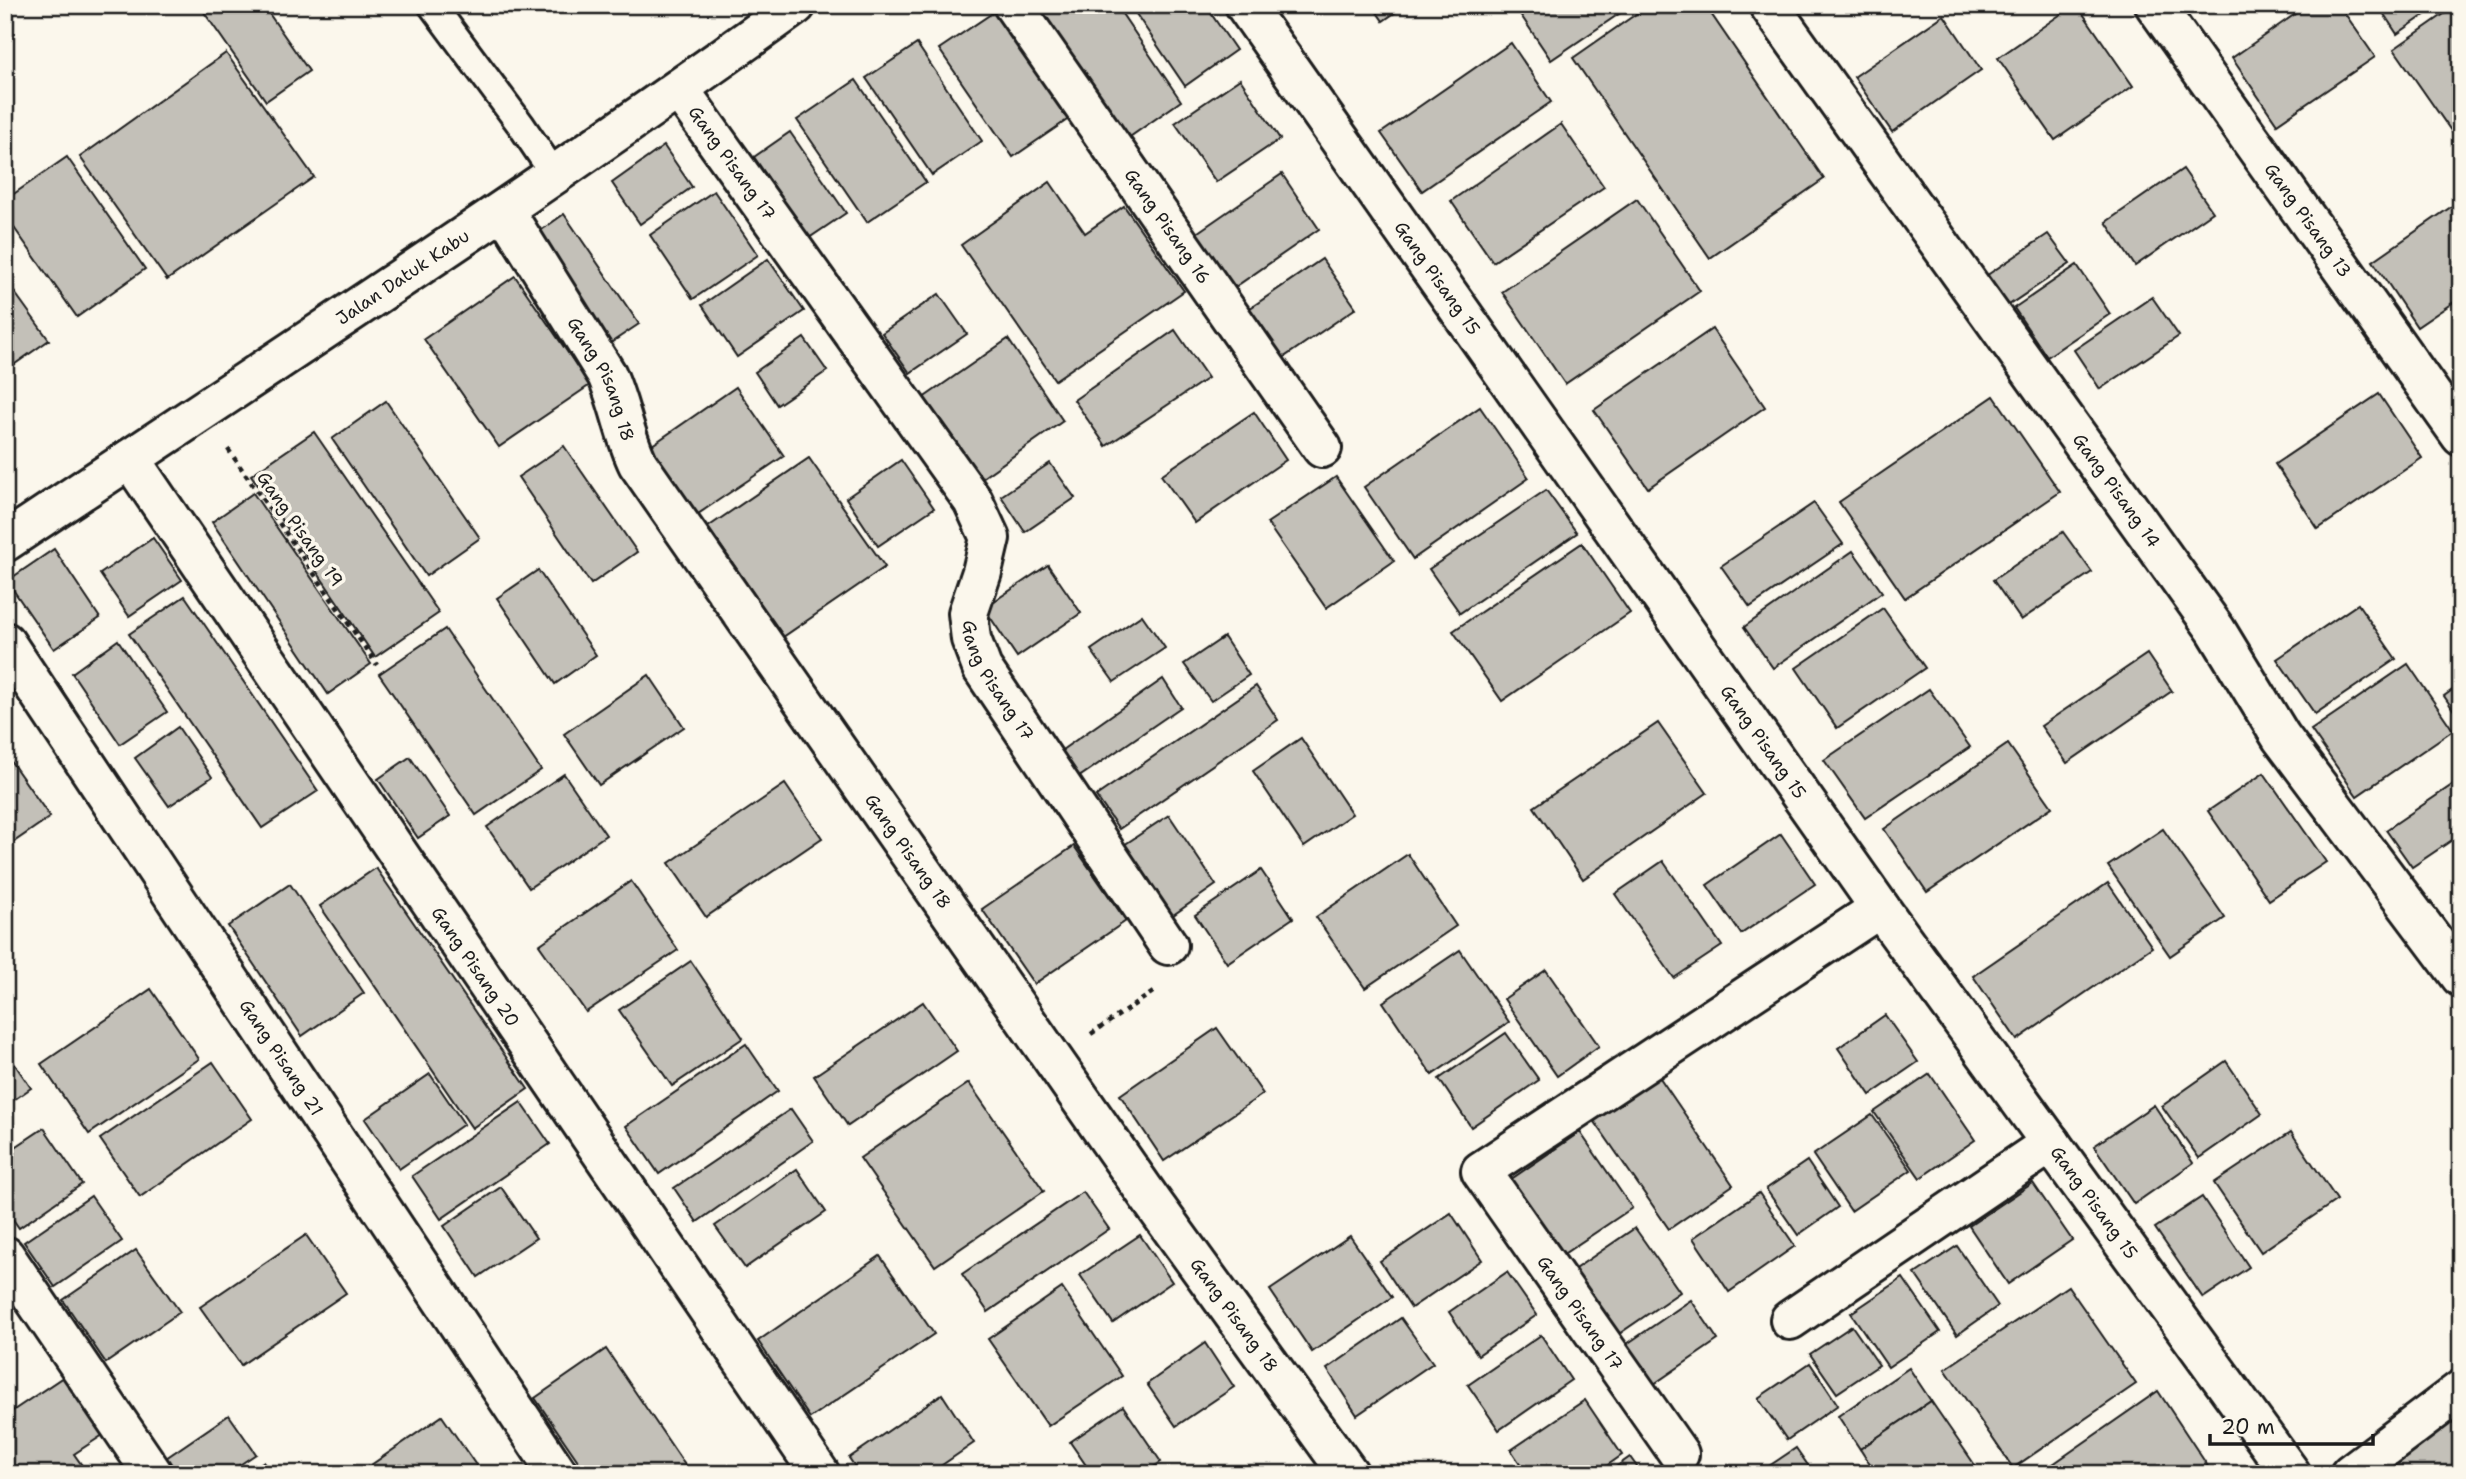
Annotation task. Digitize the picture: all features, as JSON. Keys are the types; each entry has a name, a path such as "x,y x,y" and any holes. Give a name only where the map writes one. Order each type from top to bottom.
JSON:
{"street":[{"name":"Jalan Datuk Kabu","path":"5,542 504,210 796,5"},
{"name":"Gang Pisang 16","path":"1013,5 1322,448"},
{"name":"Gang Pisang 15","path":"1245,5 1880,908 2291,1474"},
{"name":"Gang Pisang 14","path":"1769,5 2216,630 2281,737 2461,977"},
{"name":"Gang Pisang 13","path":"2155,5 2461,436"},
{"name":"Gang Pisang 17","path":"679,89 973,501 990,538 968,613 971,639 982,668 1168,945"},
{"name":"Gang Pisang 18","path":"504,210 607,375 627,443 638,464 1153,1203 1349,1474"},
{"name":"Gang Pisang 20","path":"130,459 820,1474"},
{"name":"Gang Pisang 21","path":"5,642 558,1474"},
{"name":"Gang Pisang 17","path":"1679,1454 1481,1171 1880,908"},
{"path":"1790,1320 2051,1143"},
{"path":"5,1256 153,1474"},
{"path":"2350,1474 2461,1390"}],"lane":[{"path":"432,5 554,174"}],"path":[{"name":"Gang Pisang 19","path":"201,410 376,665"},
{"path":"1053,1060 1156,990 1169,961 1168,945"}],"building":[{"path":"199,5 263,5 309,71 266,101"},
{"path":"1032,5 1116,5 1181,101 1124,141"},
{"path":"1130,5 1205,5 1236,50 1185,86"},
{"path":"1372,5 1406,5 1383,21"},
{"path":"1514,5 1632,5 1551,60"},
{"path":"1649,5 1705,5 1824,179 1710,258 1573,58"},
{"path":"2077,5 2133,86 2055,140 1998,58"},
{"path":"2308,5 2339,5 2375,57 2277,124 2232,58"},
{"path":"2378,5 2439,5 2397,34"},
{"path":"2457,5 2461,5 2461,130 2454,135 2394,49"},
{"path":"997,10 1070,118 1013,157 939,49"},
{"path":"1944,15 1981,70 1892,132 1854,77"},
{"path":"1511,43 1551,102 1422,191 1381,133"},
{"path":"917,44 982,141 932,175 866,78"},
{"path":"226,53 314,177 167,280 80,157"},
{"path":"1240,79 1280,139 1216,182 1175,123"},
{"path":"856,80 926,182 867,222 797,120"},
{"path":"1561,124 1604,187 1493,262 1451,201"},
{"path":"790,132 846,213 809,238 754,157"},
{"path":"664,146 692,187 640,224 612,183"},
{"path":"67,157 145,269 77,317 5,215 5,200"},
{"path":"2183,169 2213,212 2135,266 2106,222"},
{"path":"1282,174 1319,229 1225,294 1188,239"},
{"path":"1050,182 1085,233 1124,206 1184,291 1055,380 961,245"},
{"path":"714,191 758,255 693,299 650,235"},
{"path":"1637,199 1700,291 1565,384 1502,292"},
{"path":"2461,200 2461,297 2417,327 2373,261"},
{"path":"564,214 639,324 603,348 529,239"},
{"path":"2048,234 2070,264 1994,315 1974,284"},
{"path":"768,259 804,311 737,357 702,305"},
{"path":"1322,259 1356,308 1274,364 1240,315"},
{"path":"2077,265 2110,314 2047,357 2014,308"},
{"path":"515,276 590,385 499,447 424,339"},
{"path":"5,279 49,340 5,371"},
{"path":"939,294 967,334 910,373 882,333"},
{"path":"2152,297 2179,336 2100,389 2074,350"},
{"path":"1712,329 1765,407 1648,488 1594,410"},
{"path":"1175,330 1208,378 1106,446 1074,400"},
{"path":"804,338 827,371 777,405 755,372"},
{"path":"1008,339 1063,421 972,485 916,403"},
{"path":"736,387 784,456 692,518 645,450"},
{"path":"2379,394 2422,458 2318,529 2275,464"},
{"path":"1994,396 2060,492 1905,598 1839,502"},
{"path":"386,401 480,538 426,576 332,439"},
{"path":"1480,407 1529,478 1413,559 1364,487"},
{"path":"1254,412 1286,460 1195,523 1161,475"},
{"path":"314,432 439,613 375,657 251,475"},
{"path":"564,446 637,552 591,584 518,477"},
{"path":"809,458 885,567 783,637 708,527"},
{"path":"901,460 934,508 878,546 846,498"},
{"path":"1050,463 1075,498 1025,532 1001,496"},
{"path":"1336,477 1394,561 1326,608 1267,523"},
{"path":"1546,490 1577,533 1460,613 1429,569"},
{"path":"253,493 371,664 328,694 212,522"},
{"path":"1814,503 1843,544 1750,607 1721,566"},
{"path":"2063,532 2092,572 2021,620 1993,580"},
{"path":"153,538 182,580 129,616 100,574"},
{"path":"1582,543 1630,613 1502,701 1453,631"},
{"path":"54,549 100,618 54,649 7,581"},
{"path":"1853,551 1882,592 1773,668 1744,627"},
{"path":"1048,565 1081,613 1017,657 984,608"},
{"path":"538,570 596,655 555,684 497,598"},
{"path":"185,596 318,791 262,828 129,634"},
{"path":"2358,604 2396,659 2315,714 2277,659"},
{"path":"1883,608 1925,668 1837,728 1796,668"},
{"path":"1142,615 1165,648 1114,682 1091,650"},
{"path":"445,629 541,770 476,815 379,674"},
{"path":"1224,637 1249,675 1211,701 1184,664"},
{"path":"118,640 167,712 120,744 72,673"},
{"path":"2147,654 2172,691 2067,763 2041,726"},
{"path":"2408,664 2453,730 2357,796 2311,730"},
{"path":"649,675 684,727 599,785 564,734"},
{"path":"1163,679 1181,707 1069,784 1052,757"},
{"path":"2461,684 2461,721 2444,696"},
{"path":"1256,686 1278,720 1119,829 1096,796"},
{"path":"1929,689 1970,747 1865,818 1824,760"},
{"path":"1658,723 1707,793 1583,879 1534,807"},
{"path":"178,727 212,777 169,806 135,758"},
{"path":"1301,738 1352,814 1304,847 1253,771"},
{"path":"2008,744 2052,807 1927,892 1884,829"},
{"path":"5,753 50,817 5,848"},
{"path":"410,757 450,816 418,838 378,779"},
{"path":"2264,773 2326,862 2269,900 2208,811"},
{"path":"564,774 606,835 529,888 487,827"},
{"path":"2461,779 2461,834 2412,867 2386,830"},
{"path":"785,784 822,838 706,917 669,863"},
{"path":"1169,815 1216,885 1166,920 1118,849"},
{"path":"2163,829 2225,918 2170,956 2108,866"},
{"path":"1781,834 1815,884 1741,934 1707,885"},
{"path":"1074,846 1126,921 1034,984 982,909"},
{"path":"1408,854 1456,926 1365,988 1316,917"},
{"path":"1663,861 1722,946 1674,978 1615,894"},
{"path":"376,868 528,1089 472,1128 320,906"},
{"path":"1261,870 1293,918 1227,963 1195,915"},
{"path":"631,881 678,950 586,1012 539,945"},
{"path":"2108,883 2152,947 2017,1040 1973,976"},
{"path":"290,884 364,993 302,1036 228,926"},
{"path":"1460,950 1509,1022 1432,1075 1383,1002"},
{"path":"691,961 743,1038 672,1086 619,1010"},
{"path":"1546,970 1599,1046 1557,1076 1504,999"},
{"path":"151,989 199,1059 89,1134 41,1064"},
{"path":"923,1002 957,1051 848,1126 814,1076"},
{"path":"1885,1015 1918,1062 1870,1095 1838,1048"},
{"path":"1217,1028 1263,1094 1164,1161 1120,1095"},
{"path":"1506,1033 1539,1080 1471,1127 1439,1079"},
{"path":"746,1044 778,1091 659,1174 626,1126"},
{"path":"5,1050 31,1088 5,1106"},
{"path":"2226,1061 2262,1114 2199,1158 2162,1106"},
{"path":"213,1062 252,1119 140,1197 100,1139"},
{"path":"430,1074 464,1124 399,1169 365,1119"},
{"path":"1930,1074 1975,1140 1920,1178 1874,1112"},
{"path":"1658,1075 1733,1185 1669,1229 1593,1119"},
{"path":"969,1083 1044,1191 935,1266 860,1158"},
{"path":"521,1102 550,1144 441,1219 412,1176"},
{"path":"2154,1105 2193,1163 2134,1204 2094,1146"},
{"path":"791,1109 813,1141 697,1222 674,1188"},
{"path":"1872,1115 1911,1170 1851,1211 1813,1155"},
{"path":"44,1128 82,1184 19,1228 5,1208 5,1154"},
{"path":"1580,1132 1632,1208 1559,1257 1507,1182"},
{"path":"2291,1132 2337,1200 2261,1252 2214,1183"},
{"path":"1807,1161 1838,1207 1798,1235 1766,1189"},
{"path":"797,1169 826,1212 745,1268 715,1226"},
{"path":"2033,1183 2072,1240 2008,1284 1969,1226"},
{"path":"501,1187 536,1238 478,1277 444,1226"},
{"path":"1083,1192 1109,1229 988,1312 962,1274"},
{"path":"1759,1193 1795,1246 1729,1292 1693,1238"},
{"path":"91,1196 122,1241 55,1287 24,1242"},
{"path":"2202,1197 2249,1267 2203,1298 2155,1228"},
{"path":"1451,1213 1482,1260 1411,1308 1380,1261"},
{"path":"1635,1228 1680,1292 1610,1340 1566,1275"},
{"path":"306,1235 346,1293 241,1365 200,1307"},
{"path":"1140,1235 1172,1282 1113,1323 1080,1275"},
{"path":"1350,1236 1392,1297 1312,1352 1270,1290"},
{"path":"1957,1246 1998,1306 1957,1335 1915,1274"},
{"path":"136,1250 180,1312 106,1363 63,1300"},
{"path":"880,1256 934,1334 810,1418 758,1341"},
{"path":"1507,1272 1537,1315 1478,1355 1449,1312"},
{"path":"1903,1278 1940,1332 1888,1367 1851,1313"},
{"path":"2068,1286 2136,1384 2013,1468 1945,1369"},
{"path":"1062,1288 1122,1376 1048,1426 988,1339"},
{"path":"1691,1300 1718,1340 1651,1386 1624,1346"},
{"path":"1401,1318 1433,1363 1357,1415 1327,1369"},
{"path":"1852,1326 1879,1365 1837,1393 1810,1354"},
{"path":"1541,1335 1571,1380 1499,1430 1468,1385"},
{"path":"1205,1343 1234,1387 1176,1426 1147,1384"},
{"path":"606,1349 691,1474 587,1474 535,1398"},
{"path":"1810,1363 1838,1405 1787,1440 1758,1398"},
{"path":"1909,1368 1931,1401 1860,1449 1838,1416"},
{"path":"69,1373 109,1431 74,1454 86,1471 82,1474 5,1474 5,1416"},
{"path":"2158,1391 2213,1474 2045,1474 2043,1471"},
{"path":"942,1394 974,1443 929,1474 860,1474 849,1458"},
{"path":"1585,1400 1622,1455 1595,1474 1527,1474 1511,1450"},
{"path":"1931,1401 1981,1474 1876,1474 1860,1449"},
{"path":"2461,1403 2461,1474 2382,1474 2375,1463"},
{"path":"1123,1406 1161,1462 1143,1474 1092,1474 1070,1442"},
{"path":"229,1415 256,1454 226,1474 177,1474 166,1458"},
{"path":"442,1416 482,1474 358,1474"},
{"path":"1796,1448 1814,1474 1757,1474"},
{"path":"1630,1457 1642,1474 1606,1474"},
{"path":"263,1462 272,1474 246,1474"}]}
